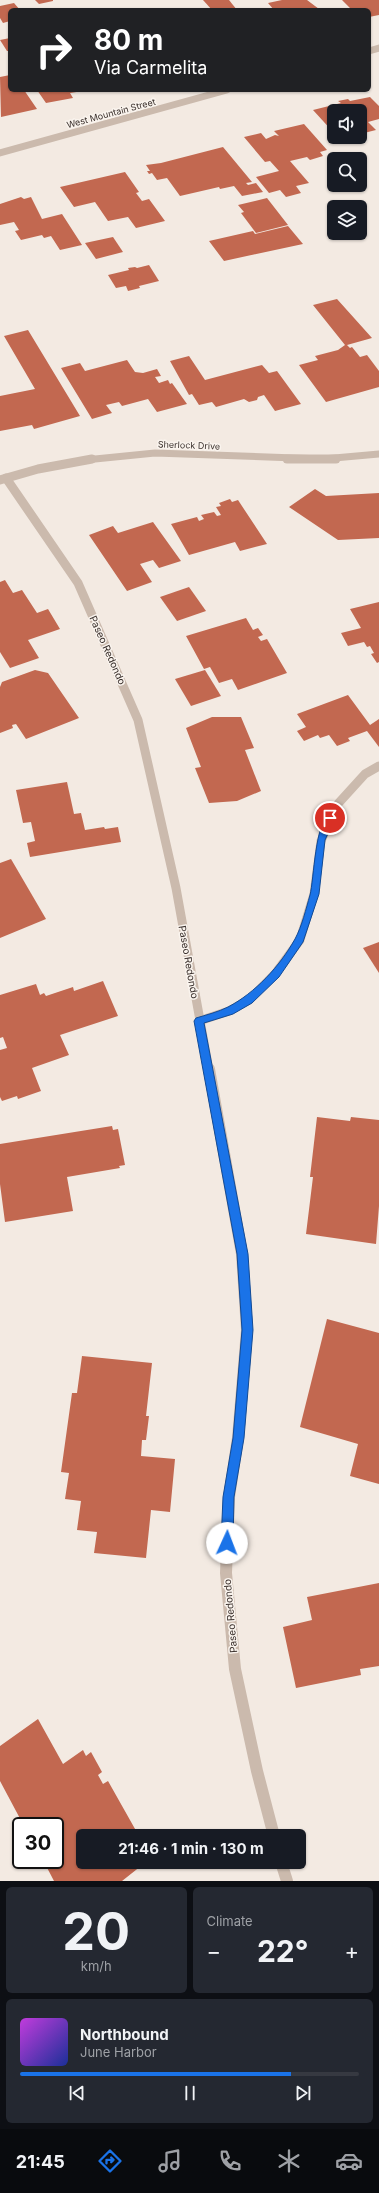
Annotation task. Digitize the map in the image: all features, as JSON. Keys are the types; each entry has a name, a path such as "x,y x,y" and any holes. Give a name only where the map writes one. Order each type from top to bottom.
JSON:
{"street":[{"name":"West Mountain Street","path":"0,153 219,92"},
{"name":"Sherlock Drive","path":"3,479 66,463 156,453 317,460 379,454"},
{"name":"Paseo Redondo","path":"3,479 78,583 138,720 176,888 242,1254 247,1330 238,1438 229,1497 226,1573 235,1669 272,1829"},
{"path":"199,1021 229,1011 249,1000 275,974 300,940 314,894 321,840 335,807 365,774 379,766"},
{"path":"283,1869 287,1881"}],"building":[{"path":"35,0 53,0 53,1 39,4"},
{"path":"203,0 229,0 235,8 210,8"},
{"path":"282,0 307,0 318,8 272,8 268,3"},
{"path":"342,0 379,0 379,15 371,17 371,8 350,8"},
{"path":"14,3 18,8 8,8 8,22 3,23 0,18 0,6"},
{"path":"8,38 8,51 7,51 0,40"},
{"path":"8,75 8,92 25,92 37,109 1,117 0,77"},
{"path":"38,92 76,92 70,93 73,98 46,103"},
{"path":"370,97 379,106 379,119 368,122 376,130 367,132 367,104 337,104 341,103 338,101 348,99 350,101"},
{"path":"327,106 327,125 313,110"},
{"path":"304,124 327,150 320,152 323,156 310,160 307,157 290,161 309,183 296,186 301,193 286,197 280,190 269,193 256,177 279,171 270,161 265,162 244,137 261,133 266,139 275,135 279,136 274,131"},
{"path":"223,147 252,182 246,183 248,185 256,183 263,192 242,196 234,186 220,189 219,187 180,196 167,178 157,180 152,173 149,174 147,171 150,171 146,165 161,163"},
{"path":"125,172 139,192 136,193 142,201 149,199 165,221 136,228 128,217 108,221 95,202 74,207 60,187"},
{"path":"21,197 24,199 31,197 42,219 62,214 82,245 60,250 51,236 44,238 42,235 21,240 15,231 19,230 14,222 0,225 0,204"},
{"path":"267,198 288,225 256,233 241,213 244,212 238,205"},
{"path":"288,226 303,244 224,261 209,241 253,231 255,234"},
{"path":"113,237 123,252 96,259 85,243"},
{"path":"149,265 159,281 139,286 140,288 128,291 126,286 116,288 108,275 129,270 128,268 137,268"},
{"path":"337,299 372,338 347,345 350,348 352,347 360,357 367,355 379,371 379,387 326,402 299,365 318,360 315,356 338,350 345,345 313,305"},
{"path":"28,330 80,416 34,429 32,425 0,431 0,396 35,389 4,336"},
{"path":"189,356 205,380 262,365 269,373 277,371 301,404 275,411 264,395 258,397 257,400 249,402 244,399 216,407 212,402 199,405 192,394 189,395 170,361"},
{"path":"127,360 135,372 143,373 157,369 161,376 155,377 159,383 168,380 170,384 172,383 187,404 157,412 148,399 122,406 119,402 106,405 112,413 92,419 61,368 80,363 85,371"},
{"path":"315,489 326,496 379,493 379,538 338,540 289,507"},
{"path":"230,499 232,502 238,500 267,544 240,551 235,542 189,555 171,524 197,517 199,521 204,519 201,515 214,512 217,516 221,515 216,507 221,506 219,503"},
{"path":"153,522 181,561 159,568 153,560 140,564 152,582 127,591 89,535 113,526 118,533"},
{"path":"5,580 13,593 22,590 37,613 48,609 60,629 28,640 39,658 10,668 0,652 0,582"},
{"path":"189,587 206,611 177,621 160,597"},
{"path":"379,602 379,662 377,663 371,654 374,653 370,646 367,647 364,642 348,646 341,633 361,628 350,609"},
{"path":"246,618 253,630 258,628 263,635 258,637 261,641 267,639 287,673 238,690 232,679 219,683 210,667 204,669 186,636"},
{"path":"35,670 48,673 79,718 26,739 16,724 12,725 13,728 0,733 0,687 2,682"},
{"path":"205,670 221,696 191,706 175,679"},
{"path":"348,695 370,725 379,719 379,747 367,731 348,738 350,741 337,746 329,735 320,738 318,735 304,741 297,731 306,727 297,714"},
{"path":"212,717 241,717 254,748 245,750 261,791 237,801 209,803 195,768 201,767 186,728"},
{"path":"67,782 74,814 81,813 85,830 104,827 105,829 118,827 121,842 30,857 27,843 35,841 31,822 23,823 16,790"},
{"path":"11,859 46,919 0,938 0,863"},
{"path":"379,942 379,973 363,948"},
{"path":"103,981 118,1016 60,1035 69,1055 32,1068 41,1091 18,1099 17,1096 2,1101 0,1097 0,1050 7,1048 3,1037 0,1038 0,995 36,984 40,995 44,993 46,996 73,987 74,991"},
{"path":"317,1117 350,1121 351,1117 379,1120 379,1206 376,1244 306,1234 313,1177 310,1177"},
{"path":"112,1126 113,1130 118,1129 125,1165 119,1166 120,1168 67,1177 73,1211 5,1222 0,1184 0,1144"},
{"path":"327,1319 379,1333 379,1484 350,1476 358,1444 300,1427"},
{"path":"82,1356 152,1363 146,1416 149,1416 146,1440 142,1440 141,1456 175,1459 170,1512 151,1510 146,1558 94,1553 97,1532 77,1530 81,1501 65,1499 69,1473 61,1472 72,1393 77,1393"},
{"path":"379,1583 379,1666 360,1669 361,1675 296,1688 283,1627 312,1620 307,1597"},
{"path":"38,1719 63,1764 83,1750 86,1756 91,1752 102,1772 98,1775 103,1784 108,1781 135,1829 76,1829 76,1869 137,1869 122,1881 54,1881 48,1869 64,1869 64,1817 19,1817 0,1781 0,1746"}],"route":[{"path":"227,1543 229,1497 238,1438 247,1330 242,1254 199,1021 229,1011 249,1000 275,974 300,940 314,894 321,840 330,818"}]}
